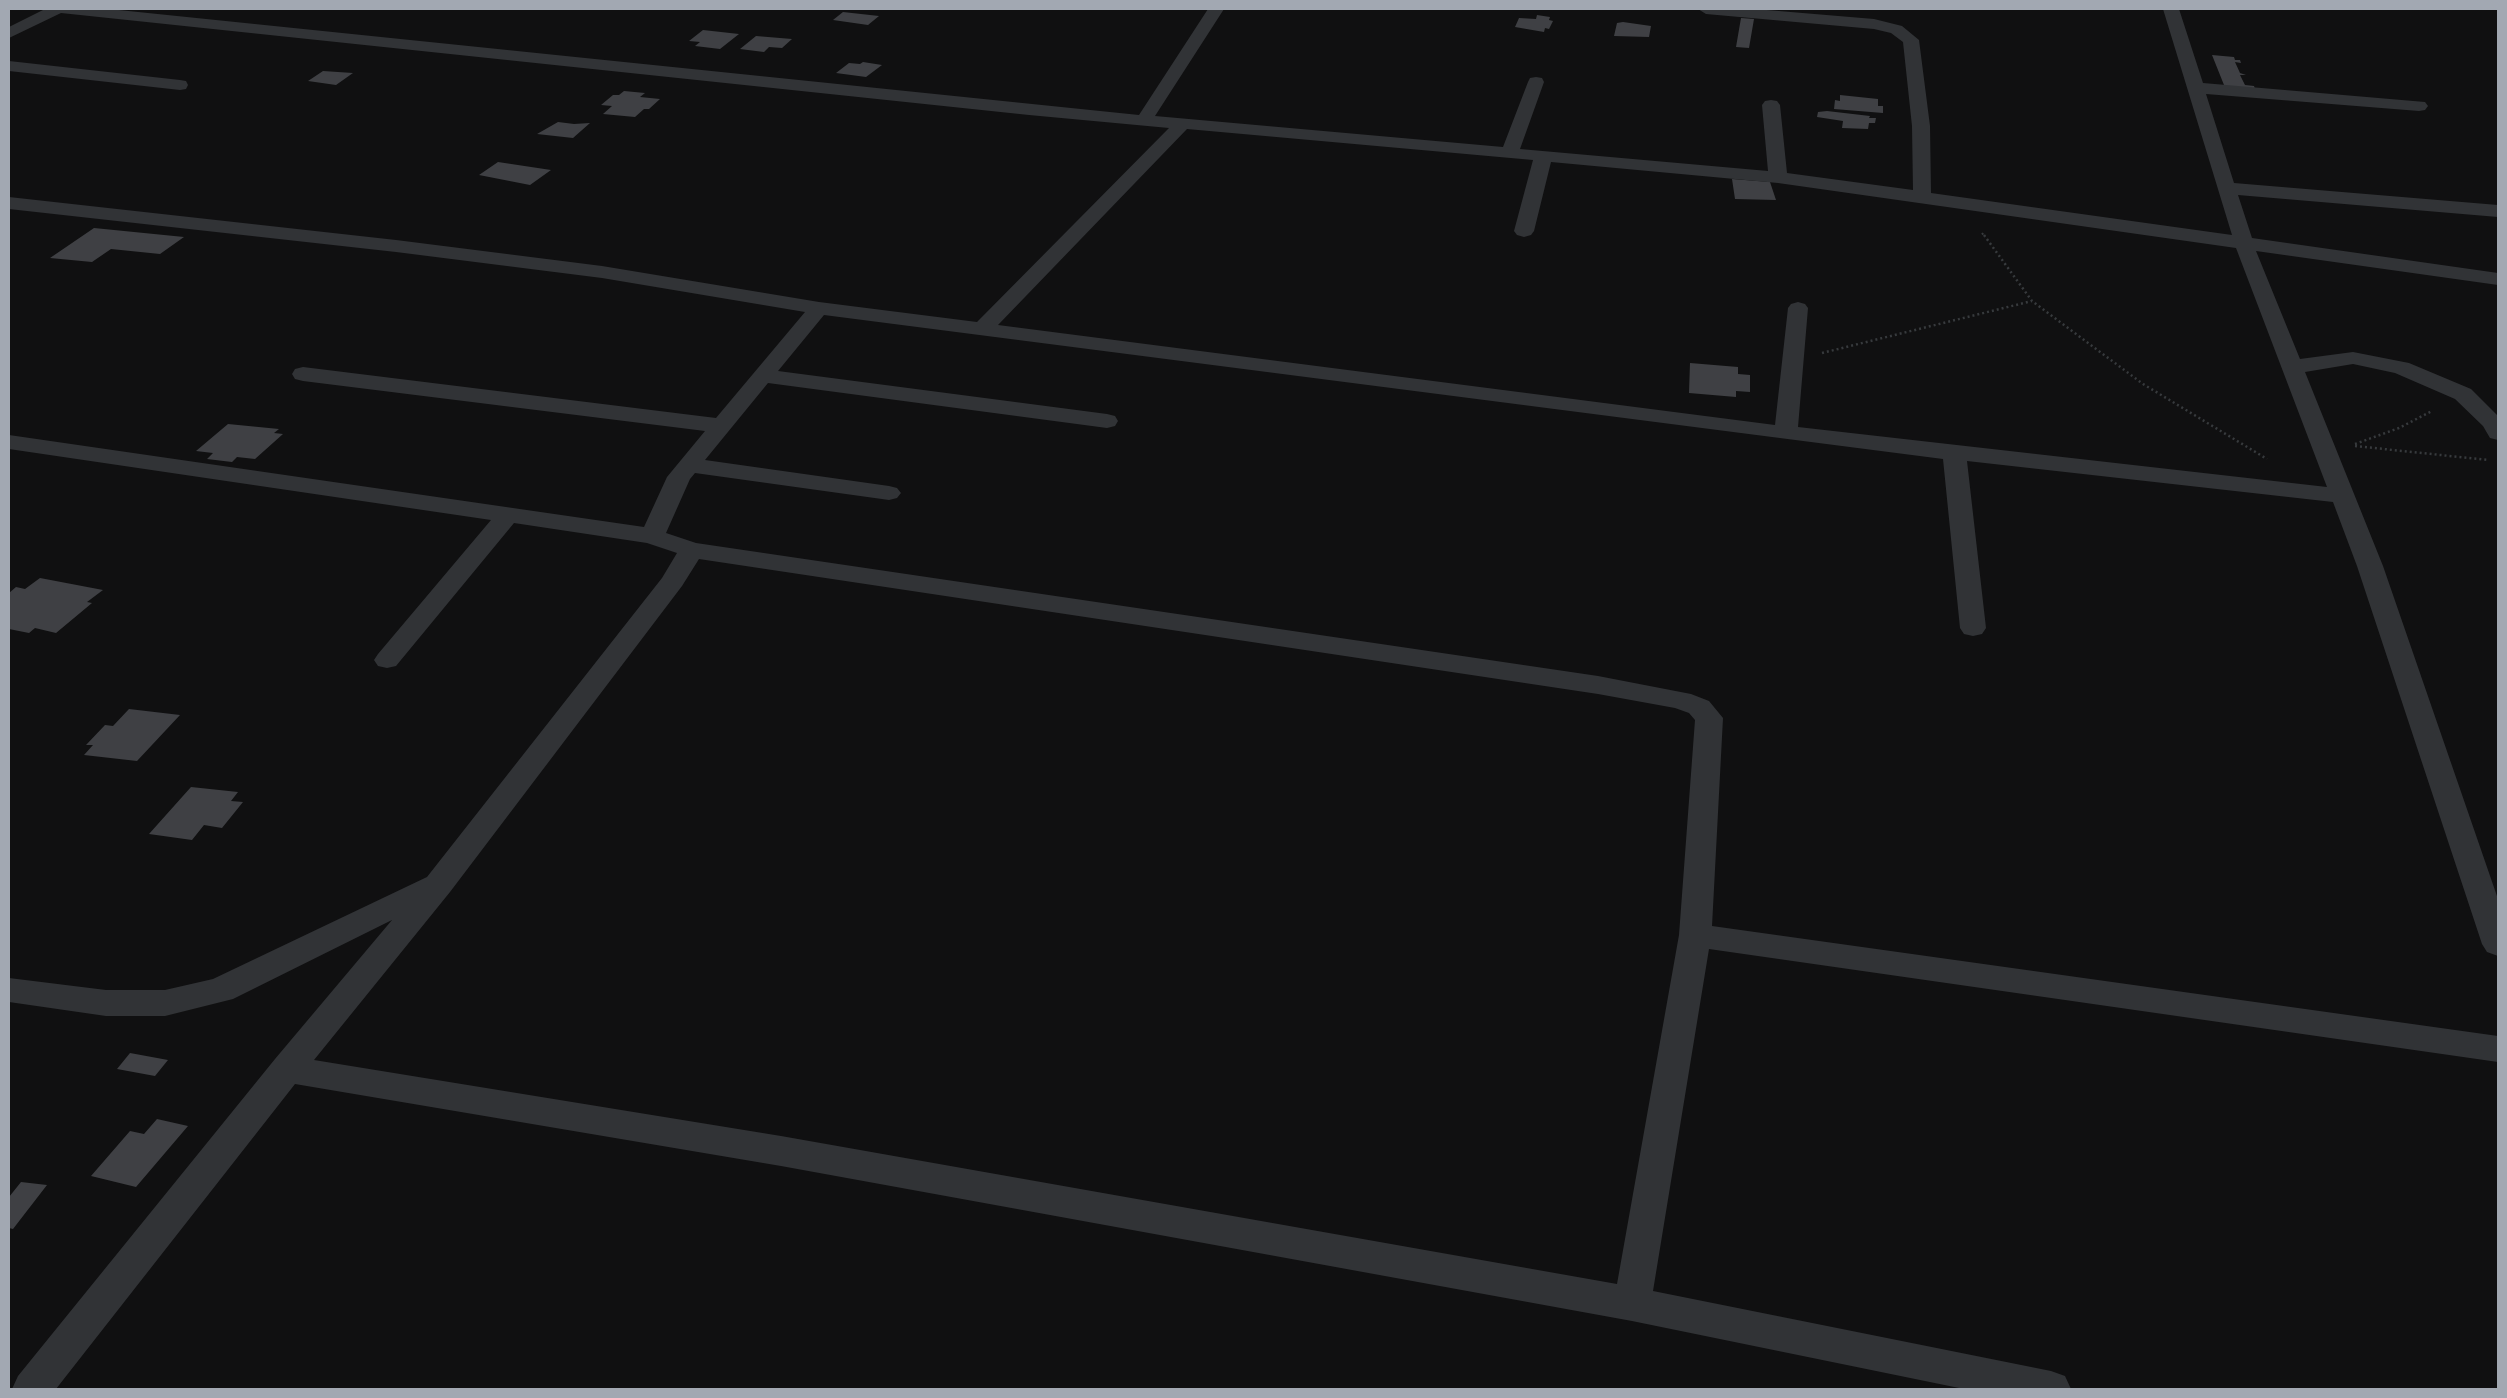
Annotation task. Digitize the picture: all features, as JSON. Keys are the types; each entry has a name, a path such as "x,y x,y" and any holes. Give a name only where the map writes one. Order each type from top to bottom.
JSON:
{"street":[{"path":"9,33 57,9"},
{"path":"65,9 484,51 1019,109 1778,177 2498,279"},
{"path":"207,9 249,28"},
{"path":"1144,120 1216,9"},
{"path":"1706,9 1874,24 1896,29 1911,40 1921,126 1922,196"},
{"path":"2171,9 2244,244 2370,566 2498,944"},
{"path":"9,66 180,84"},
{"path":"1509,154 1536,82"},
{"path":"2196,88 2419,106"},
{"path":"1771,105 1778,177"},
{"path":"982,329 1184,123"},
{"path":"1524,231 1543,157"},
{"path":"2226,188 2498,211"},
{"path":"9,203 396,246 602,272 819,308 1786,433 2343,496"},
{"path":"652,536 679,477 819,308"},
{"path":"1786,433 1798,308"},
{"path":"2293,367 2353,358 2401,368 2463,394 2493,423 2498,433"},
{"path":"303,374 722,426"},
{"path":"764,376 1107,421"},
{"path":"9,442 652,536 691,550 1598,685 1681,700 1699,706 1709,718 1699,892 1694,935 1632,1304"},
{"path":"1954,453 1973,628"},
{"path":"690,464 889,493"},
{"path":"387,660 508,515"},
{"path":"32,1389 287,1069 439,884 672,581 691,550"},
{"path":"9,990 106,1004 165,1004 221,990 439,884"},
{"path":"1694,935 2498,1049"},
{"path":"287,1069 781,1151 1632,1304 2051,1389"}],"path":[{"path":"1959,202 2032,301 2143,384 2275,464"},
{"path":"1792,361 2032,301"},
{"path":"2463,394 2399,428 2352,445 2488,460"}],"building":[{"path":"843,12 879,16 868,25 833,20"},
{"path":"1537,15 1550,17 1549,20 1553,21 1549,29 1545,28 1544,32 1515,27 1519,18 1536,19"},
{"path":"1741,18 1754,19 1749,48 1736,47"},
{"path":"1623,22 1651,26 1649,37 1614,36 1617,23"},
{"path":"703,30 739,34 720,49 695,46 700,42 689,41"},
{"path":"756,36 792,39 782,48 769,47 764,52 740,49"},
{"path":"2212,55 2234,57 2235,60 2240,60 2241,63 2235,62 2240,73 2246,75 2240,75 2245,85 2254,86 2256,92 2226,90"},
{"path":"863,62 882,65 866,77 836,73 849,63 860,64"},
{"path":"323,71 353,73 336,85 308,81"},
{"path":"624,91 645,93 640,97 660,99 649,109 644,109 635,117 603,114 612,106 601,105 613,95 619,95"},
{"path":"1840,95 1878,99 1878,106 1883,106 1883,113 1834,109 1835,100 1840,101"},
{"path":"1827,111 1876,118 1875,123 1869,123 1868,129 1842,128 1843,121 1817,117 1818,112"},
{"path":"558,122 590,123 573,138 537,134"},
{"path":"498,162 551,170 530,185 479,175"},
{"path":"1732,179 1770,182 1776,200 1735,199"},
{"path":"94,228 184,237 160,254 111,249 92,262 50,258"},
{"path":"1690,363 1738,367 1738,374 1750,375 1750,392 1736,391 1736,397 1689,393"},
{"path":"228,424 279,429 274,433 283,434 255,459 237,457 232,462 207,459 213,453 196,451"},
{"path":"40,578 103,590 87,602 92,603 56,633 35,628 29,633 9,629 9,593 16,587 25,589"},
{"path":"129,709 180,715 137,761 84,755 93,745 86,745 105,725 113,726"},
{"path":"191,787 238,792 231,801 243,802 222,828 204,825 192,840 149,834"},
{"path":"130,1053 168,1060 155,1076 117,1069"},
{"path":"157,1119 188,1126 136,1187 91,1176 130,1131 144,1134"},
{"path":"21,1182 47,1185 13,1229 9,1228 9,1197"}]}
